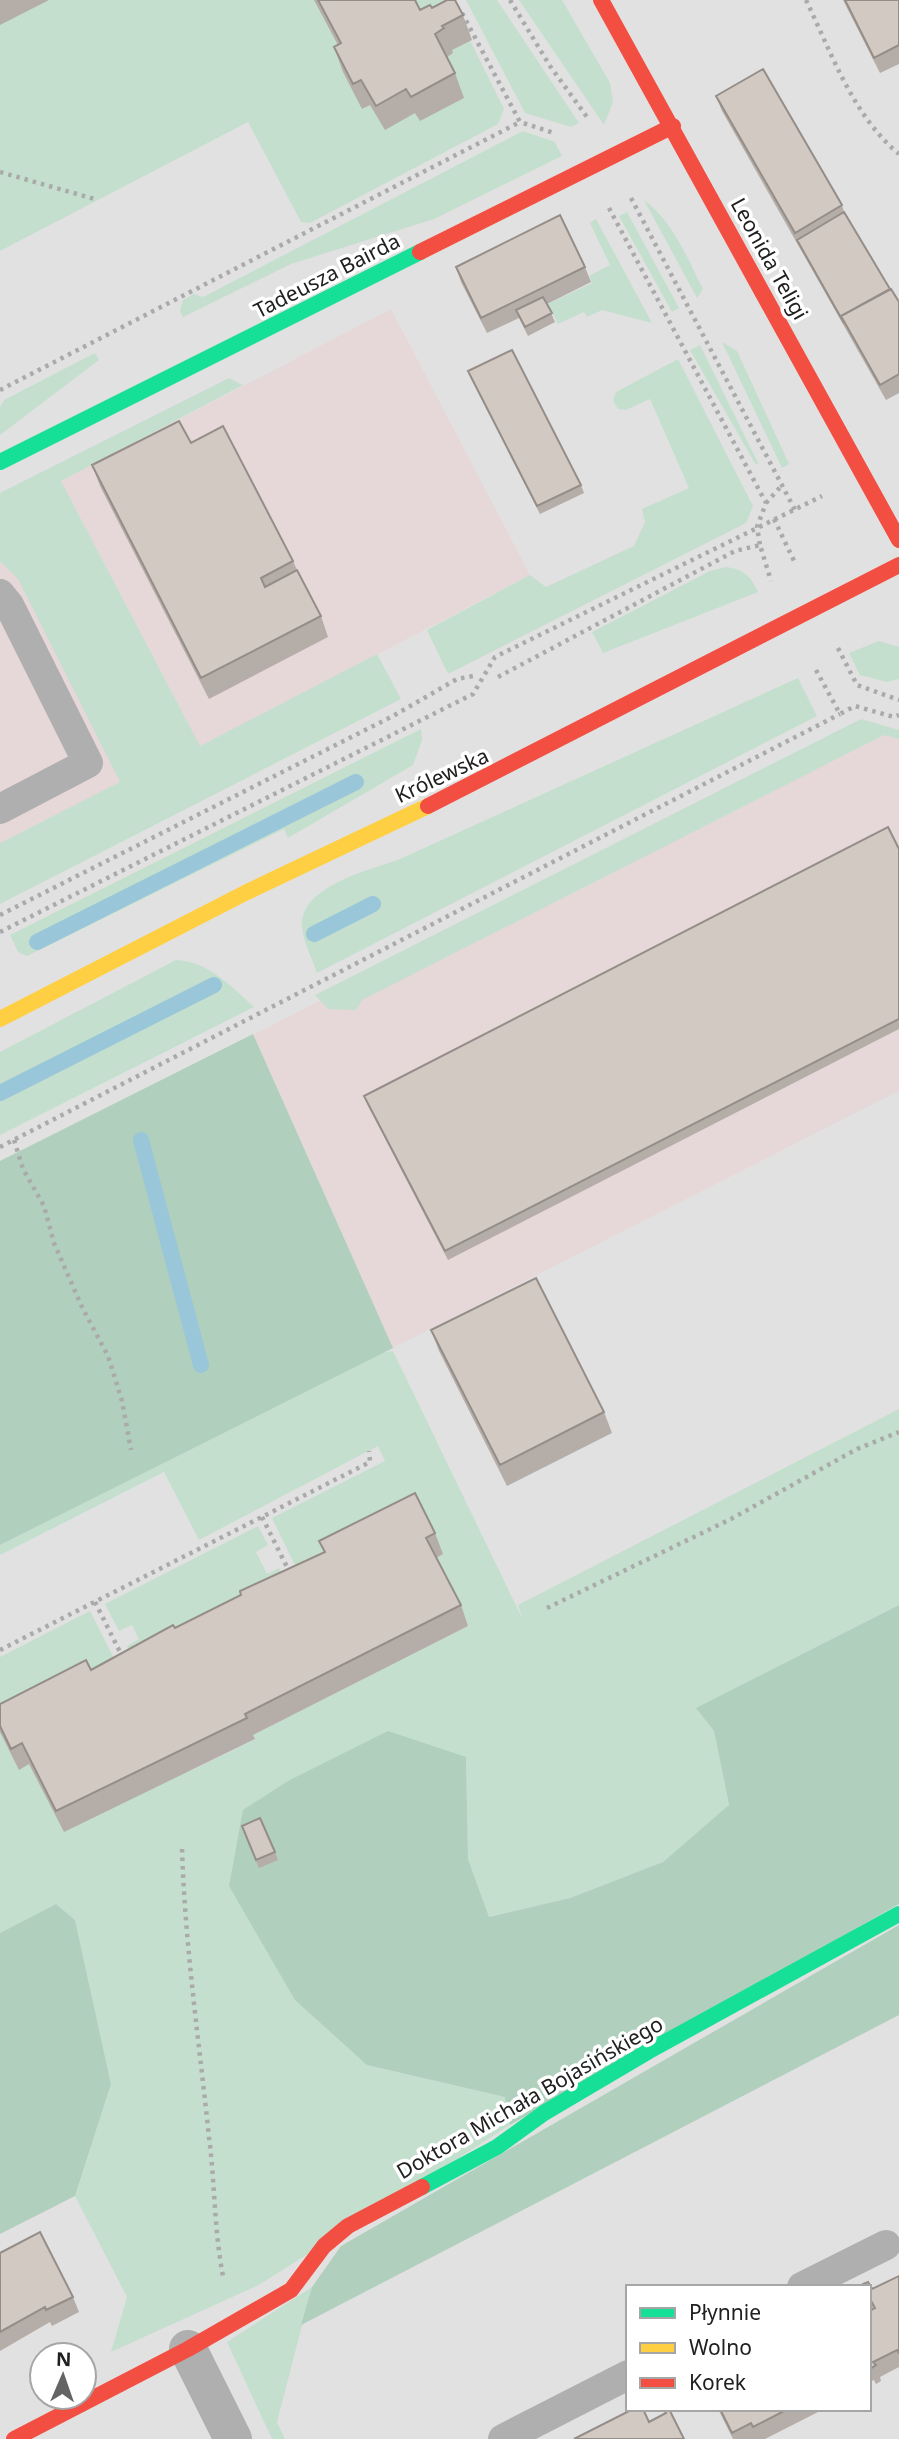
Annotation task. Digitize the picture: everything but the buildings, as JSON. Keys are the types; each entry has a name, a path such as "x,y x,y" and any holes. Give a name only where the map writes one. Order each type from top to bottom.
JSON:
{"street":[{"name":"Leonida Teligi","path":"601,0 673,126 899,540"},
{"name":"Tadeusza Bairda","path":"0,462 673,126"},
{"name":"Królewska","path":"0,1019 245,893 500,772 899,565"},
{"name":"Doktora Michała Bojasińskiego","path":"15,2439 188,2349 291,2290 324,2246 348,2226 497,2147 544,2113 649,2051 899,1914"},
{"path":"188,2349 233,2439"}],"lane":[{"path":"0,594 9,605 88,763 0,809"},
{"path":"806,2285 886,2245"},
{"path":"503,2439 626,2376"}],"path":[{"path":"0,932 473,694 495,657 795,510 610,157 582,108 550,66 510,0"},
{"path":"806,0 852,95 878,133 899,154"},
{"path":"460,9 520,122 559,135"},
{"path":"0,390 520,122"},
{"path":"0,172 98,200"},
{"path":"604,198 766,503"},
{"path":"773,588 757,527 766,503 783,484"},
{"path":"774,519 796,563"},
{"path":"498,677 735,551 760,545"},
{"path":"842,656 857,685 899,700"},
{"path":"816,670 840,714"},
{"path":"0,915 393,716 457,679 473,676"},
{"path":"0,1147 855,706 897,717"},
{"path":"14,1140 23,1168 44,1206 54,1243 82,1307 108,1356 122,1401 131,1450"},
{"path":"547,1608 731,1519 857,1449 899,1432"},
{"path":"0,1650 370,1462 369,1451"},
{"path":"262,1517 293,1578"},
{"path":"95,1602 126,1662"},
{"path":"182,1849 184,1903 214,2177 216,2233 223,2275 239,2319"}],"shaded area":[{"path":"391,309 530,575 200,747 0,902 0,495 188,723 61,481"},
{"path":"864,721 899,731 899,1091 393,1348 253,1035"}],"green space":[{"path":"0,0 450,0 504,109 498,124 310,223 301,222 248,122 0,251"},
{"path":"466,0 497,0 579,123 571,127 525,113"},
{"path":"519,0 562,0 610,83 613,102 604,125"},
{"path":"523,131 555,142 562,156 434,219 291,264 183,317 180,311 183,300 194,294 203,297"},
{"path":"644,200 663,218 685,253 703,289 697,298"},
{"path":"627,212 679,308 672,312 619,216"},
{"path":"596,219 652,323 602,310 587,317 584,312 558,324 548,304 592,283 589,276 610,265 590,223"},
{"path":"722,342 737,351 789,464 782,468"},
{"path":"700,345 758,463 756,465 690,350"},
{"path":"95,353 99,360 0,435 0,407 4,400"},
{"path":"678,359 753,506 746,523 448,674 427,630 530,575 546,587 634,546 645,522 642,509 689,488 650,399 626,410 618,409 613,400 616,392"},
{"path":"229,378 243,385 61,481 200,746 377,654 401,699 0,904 0,843 120,782 18,579 0,561 0,493"},
{"path":"726,567 746,574 758,592 603,653 592,632 710,571"},
{"path":"879,641 899,647 899,679 887,682 860,675 849,653"},
{"path":"798,678 817,716 317,973 302,926 304,912 312,900 324,890 355,874 400,859"},
{"path":"861,719 899,730 899,739 884,735 362,1000 356,1010 328,1009 315,995"},
{"path":"421,729 422,740 413,765 288,838 284,829 27,956 18,952 10,935"},
{"path":"176,960 188,961 209,970 254,1007 0,1135 0,1052"},
{"path":"253,1034 393,1348 0,1545 0,1161"},
{"path":"393,1351 523,1620 518,1605 899,1409 899,1605 697,1708 714,1731 729,1806 663,1862 570,1898 489,1917 468,1859 466,1758 367,2065 506,2097 510,2125 259,2285 111,2352 127,2297 75,2196 111,2084 75,1920 56,1904 0,1933 0,1732 19,1769 29,1764 190,1771 254,1740 253,1735 468,1626 305,1586 272,1518 385,1461 378,1446 199,1540 164,1472 0,1555 0,1545 376,1353"},
{"path":"258,1526 268,1545 256,1552 267,1574 279,1568 291,1590 138,1668 127,1646 139,1639 132,1625 119,1631 105,1604"},
{"path":"899,1605 899,1904 510,2125 505,2097 367,2065 295,2000 229,1886 243,1810 288,1781 388,1731 466,1757 468,1859 489,1917 570,1898 663,1862 729,1805 714,1731 696,1708"},
{"path":"90,1611 124,1678 0,1728 0,1657"},
{"path":"56,1904 75,1920 111,2084 75,2196 0,2234 0,1933"},
{"path":"899,1925 899,2015 301,2325 312,2287 341,2246"},
{"path":"312,2287 277,2422 285,2439 272,2439 227,2342"}],"waterway":[{"path":"37,942 356,782"},
{"path":"314,934 373,904"},
{"path":"0,1093 214,985"},
{"path":"141,1140 201,1365"}],"traffic: fast":[{"path":"0,462 420,252"},
{"path":"422,2187 497,2147 544,2113 649,2051 899,1914"}],"traffic: slow":[{"path":"0,1019 245,893 428,806"}],"traffic: jam":[{"path":"601,0 899,540"},
{"path":"420,252 673,126"},
{"path":"428,806 899,565"},
{"path":"14,2439 188,2349 291,2290 324,2246 348,2226 422,2187"}]}
